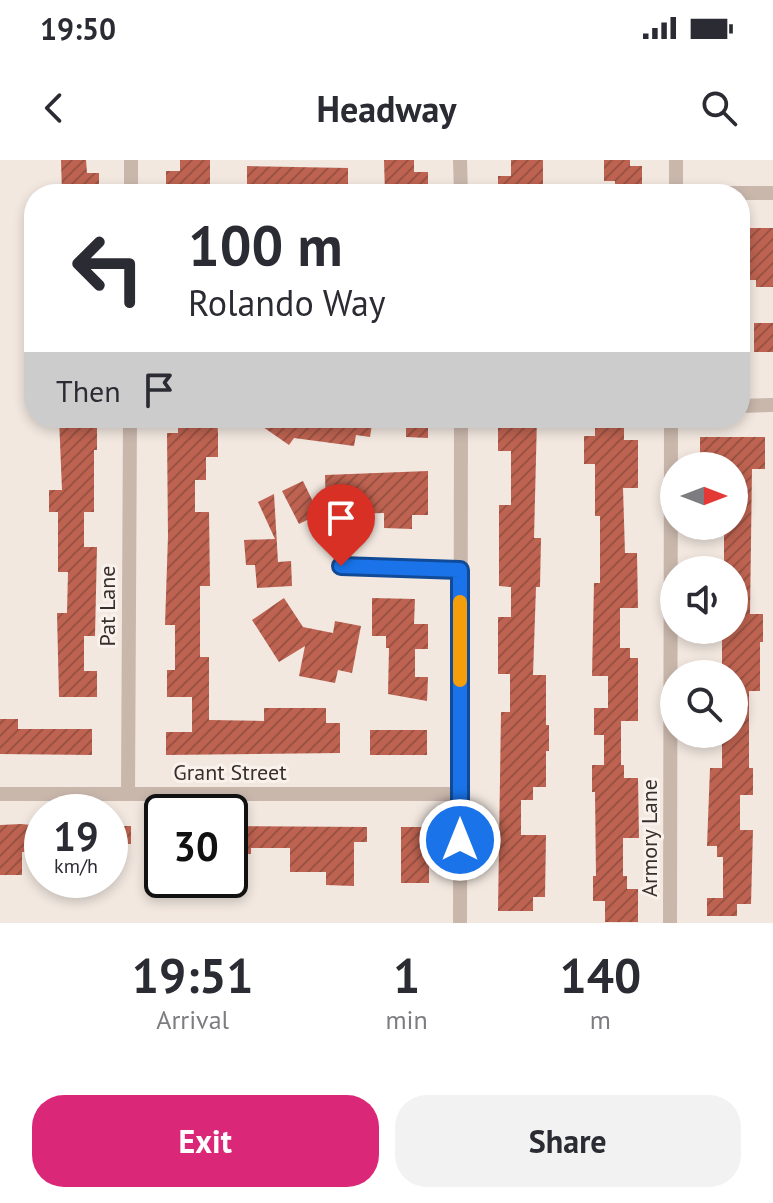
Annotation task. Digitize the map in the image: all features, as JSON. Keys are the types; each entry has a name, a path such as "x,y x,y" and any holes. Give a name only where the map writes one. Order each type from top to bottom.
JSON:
{"street":[{"path":"131,160 131,184"},
{"path":"460,160 461,184"},
{"path":"676,160 676,184"},
{"path":"750,193 773,193"},
{"path":"750,406 773,405"},
{"name":"Pat Lane","path":"128,794 130,428"},
{"path":"460,923 461,428"},
{"name":"Armory Lane","path":"670,923 671,428"},
{"path":"341,566 460,570"},
{"name":"Grant Street","path":"0,794 24,794"},
{"name":"Grant Street","path":"128,794 460,794"}],"building":[{"path":"61,160 86,160 87,173 99,173 99,184 62,184"},
{"path":"180,160 210,160 210,184 166,184 166,171 180,171"},
{"path":"384,160 414,160 414,172 428,172 428,184 385,184"},
{"path":"511,160 543,160 543,184 498,184 498,176 511,176"},
{"path":"604,160 630,160 630,166 642,166 642,184 604,181"},
{"path":"247,166 348,168 348,184 247,184"},
{"path":"750,228 773,228 773,287 756,287 756,280 750,280"},
{"path":"754,323 773,323 773,352 754,352"},
{"path":"59,428 97,428 94,512 84,512 84,547 97,547 95,636 84,636 84,671 97,671 97,697 59,697 57,613 67,613 68,572 58,572 58,512 49,512 49,490 62,490"},
{"path":"178,428 218,428 218,457 206,457 206,480 195,480 195,512 209,512 210,586 200,586 200,657 209,657 209,720 264,721 264,708 326,708 326,723 340,723 340,753 166,755 166,732 192,732 192,697 167,697 167,670 175,670 175,625 165,625 167,433 178,433"},
{"path":"264,428 371,428 370,437 356,435 354,446 294,438 289,445"},
{"path":"406,428 428,428 428,438 406,437"},
{"path":"498,428 537,428 534,538 541,538 533,675 546,675 549,751 546,751 546,787 533,787 533,800 521,800 521,835 546,835 545,897 533,897 533,911 498,911 501,712 510,712 510,674 498,674 498,617 511,617 511,587 499,586 499,505 511,505 511,451 498,451"},
{"path":"595,428 624,428 624,440 638,440 638,488 623,488 625,553 637,553 638,608 620,608 620,648 630,648 630,658 638,658 638,721 621,721 621,765 624,765 624,778 638,778 639,838 623,838 623,876 627,876 627,889 638,889 638,922 605,922 605,901 593,901 593,876 596,876 592,765 604,765 604,735 594,735 594,708 608,708 608,676 592,676 594,583 600,583 600,516 595,516 595,464 584,464 584,436 595,436"},
{"path":"700,437 765,437 765,469 752,469 750,614 763,614 760,691 749,691 749,768 753,768 753,795 740,795 740,830 753,830 751,904 737,904 737,916 707,916 707,898 723,898 723,857 717,857 717,846 707,846 710,768 722,768 722,748 748,748 748,660 722,660 722,644 748,644 748,556 724,556 724,540 748,540 748,452 700,452"},
{"path":"428,471 428,515 412,515 412,529 384,528 384,513 349,514 348,500 326,511 325,475"},
{"path":"303,481 319,514 299,524 282,491"},
{"path":"274,494 278,562 291,561 292,586 257,588 255,565 246,565 244,540 275,539 258,502"},
{"path":"284,598 303,627 333,633 335,621 361,626 352,673 338,670 335,683 299,676 305,646 279,662 252,620"},
{"path":"372,598 415,599 414,624 428,624 428,649 415,649 415,677 428,677 427,701 388,694 389,648 386,648 386,636 372,636"},
{"path":"0,719 18,719 18,729 92,729 92,755 0,754"},
{"path":"370,730 427,730 427,755 370,755"},
{"path":"24,824 22,875 0,875 0,825"},
{"path":"128,826 131,826 131,844 128,844"},
{"path":"248,826 367,827 367,842 354,842 354,886 326,885 326,872 290,872 290,848 251,848 251,854 248,854"},
{"path":"401,827 429,827 429,883 401,883"}],"slow traffic":[{"path":"460,602 460,680"}],"route":[{"path":"341,566 460,570 460,840"}]}
